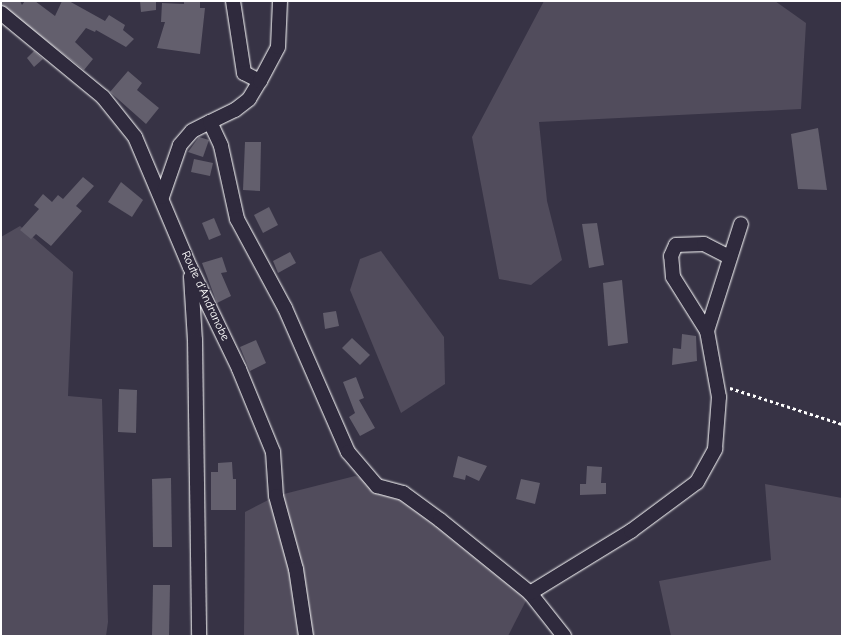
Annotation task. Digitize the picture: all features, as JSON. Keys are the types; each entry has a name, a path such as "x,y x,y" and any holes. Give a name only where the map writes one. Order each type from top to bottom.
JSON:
{"street":[{"path":"233,1 244,73 260,81"},
{"path":"162,197 180,145 192,131 235,110 249,99 260,81 278,47 280,1"},
{"name":"Route d'Andranobe","path":"1,14 103,97 135,137 162,197 190,267 239,369 273,452 276,496 296,569 306,636"},
{"path":"210,122 221,146 237,219 286,308 348,452 377,486 403,493 440,520 530,593 564,636"},
{"path":"707,331 741,224"},
{"path":"530,593 631,531 697,482 715,449 719,397 707,331 673,277 671,256 676,245 704,244 730,257"},
{"path":"190,267 195,340 199,636"}],"path":[{"path":"716,384 842,424"}],"shaded area":[{"path":"544,1 775,1 806,23 801,109 539,122 547,201 562,260 531,285 499,279 472,137"},
{"path":"20,226 73,272 68,396 102,399 108,622 106,636 1,636 1,237"},
{"path":"381,251 444,337 445,384 401,413 350,290 360,259"},
{"path":"355,476 403,493 530,593 508,636 244,636 245,512 276,496"},
{"path":"765,484 842,498 842,636 671,636 659,581 771,560"}],"building":[{"path":"1,1 20,1 22,5 25,1 35,1 55,16 62,1 69,1 105,21 109,15 125,25 123,30 134,39 126,47 96,30 95,32 86,28 75,42 93,59 84,70 1,5"},
{"path":"140,1 156,1 156,10 141,12"},
{"path":"184,1 200,1 200,8 205,8 200,54 157,48 165,22 161,22 162,3 184,4"},
{"path":"34,51 43,59 34,67 27,58"},
{"path":"128,71 142,83 137,90 159,108 146,124 110,92"},
{"path":"818,128 827,190 798,189 791,134"},
{"path":"199,137 209,140 203,157 188,152"},
{"path":"245,142 261,142 260,191 243,190"},
{"path":"194,159 213,163 210,176 191,172"},
{"path":"83,177 94,186 76,206 82,211 51,246 36,234 31,239 20,230 39,209 34,205 43,194 52,202 58,195 63,199"},
{"path":"121,182 143,200 132,217 108,202"},
{"path":"269,207 278,225 263,233 254,215"},
{"path":"214,218 221,235 209,240 202,223"},
{"path":"597,223 604,265 589,268 582,224"},
{"path":"290,252 296,263 278,273 273,261"},
{"path":"222,257 227,272 221,273 231,296 217,303 202,263"},
{"path":"622,280 628,343 608,346 603,283"},
{"path":"336,311 339,326 325,329 323,313"},
{"path":"682,334 696,336 697,361 672,365 673,348 681,349"},
{"path":"352,338 370,355 360,365 342,348"},
{"path":"256,340 266,363 250,371 240,347"},
{"path":"356,377 364,398 359,400 375,428 360,436 349,417 355,413 343,382"},
{"path":"119,389 137,390 136,433 118,432"},
{"path":"458,456 487,466 479,481 466,475 465,480 453,477"},
{"path":"232,462 233,479 236,479 236,510 211,510 211,472 218,472 218,463"},
{"path":"587,466 602,467 601,483 606,483 606,494 580,495 580,484 586,484"},
{"path":"171,478 172,547 153,547 152,479"},
{"path":"521,479 540,483 535,504 516,499"},
{"path":"153,585 170,585 169,636 152,636"}]}
